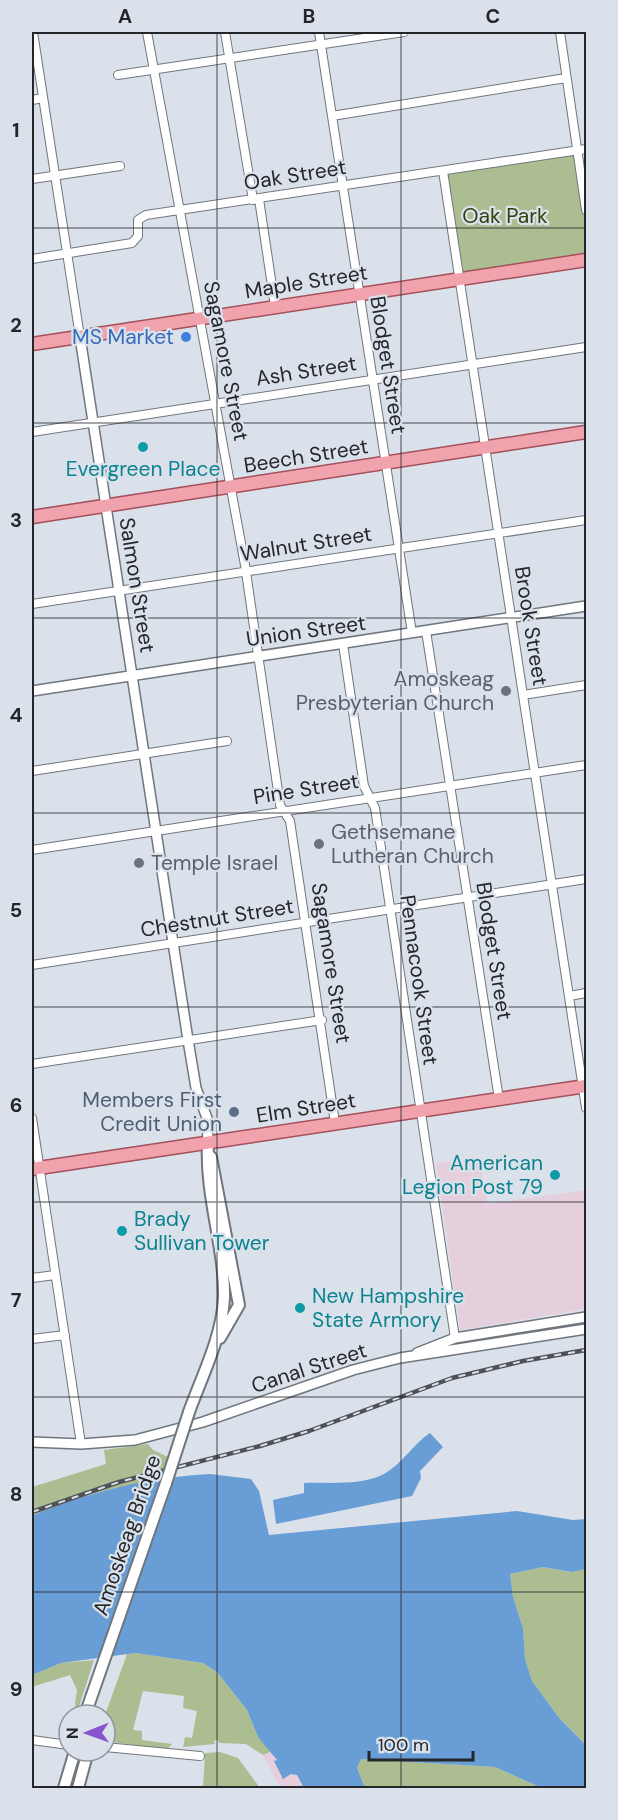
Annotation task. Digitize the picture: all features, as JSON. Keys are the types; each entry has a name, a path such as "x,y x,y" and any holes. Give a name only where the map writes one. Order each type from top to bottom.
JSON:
{"main road":[{"name":"Maple Street","path":"32,344 586,260"},
{"name":"Beech Street","path":"32,517 586,432"},
{"name":"Elm Street","path":"35,1168 585,1086"},
{"name":"Amoskeag Bridge","path":"89,1703 220,1323 224,1299 207,1170 208,1143"},
{"path":"64,1788 71,1763"},
{"path":"78,1788 85,1763"}],"street":[{"name":"Salmon Street","path":"33,32 146,753 188,1040 196,1088 207,1118 208,1143"},
{"name":"Sagamore Street","path":"147,32 231,487 280,805 289,818 307,922 335,1123"},
{"path":"225,32 275,306"},
{"name":"Blodget Street","path":"319,32 411,633"},
{"path":"118,75 404,32"},
{"path":"560,32 586,210"},
{"path":"332,116 566,78"},
{"path":"32,100 43,98"},
{"name":"Oak Street","path":"32,259 132,243 138,236 140,217 586,148"},
{"path":"32,179 120,166"},
{"name":"Brook Street","path":"443,171 569,996 585,1086 586,1108"},
{"name":"Ash Street","path":"32,432 586,347"},
{"name":"Walnut Street","path":"32,604 586,520"},
{"name":"Union Street","path":"32,691 586,606"},
{"name":"Blodget Street","path":"426,631 499,1098"},
{"name":"Pennacook Street","path":"343,644 364,786 375,808 455,1338"},
{"path":"523,695 586,685"},
{"path":"32,771 227,741"},
{"name":"Pine Street","path":"32,850 586,765"},
{"name":"Chestnut Street","path":"32,965 174,945 586,879"},
{"path":"569,996 586,993"},
{"path":"32,1064 322,1020"},
{"path":"32,1118 35,1168 55,1275 81,1444"},
{"path":"32,1278 55,1275"},
{"name":"Canal Street","path":"415,1354 455,1338 586,1317"},
{"name":"Canal Street","path":"32,1442 81,1444 135,1440 214,1419 353,1370 415,1354 586,1329"},
{"path":"32,1339 65,1335"},
{"path":"32,1740 57,1743"},
{"path":"117,1749 200,1756"}],"shaded area":[{"path":"480,1158 487,1204 586,1190 586,1309 460,1330 436,1163"},
{"path":"353,1742 367,1770 347,1788 280,1788 263,1755 272,1751 283,1778"}],"green space":[{"name":"Oak Park","path":"576,150 586,210 586,254 459,279 443,171"},
{"path":"148,1444 153,1450 168,1457 159,1479 91,1494 32,1516 32,1487 106,1464 104,1450"},
{"path":"543,1567 570,1572 586,1569 586,1745 559,1718 532,1681 525,1659 523,1628 513,1597 510,1574"},
{"path":"135,1653 203,1663 217,1672 247,1710 258,1737 272,1751 263,1755 246,1744 219,1743 218,1740 214,1741 215,1744 183,1747 185,1737 192,1738 197,1711 183,1708 184,1696 143,1691 133,1730 142,1731 142,1740 172,1744 167,1749 117,1743 117,1703 109,1703 127,1654"},
{"path":"94,1660 80,1703 75,1703 77,1690 70,1675 32,1687 32,1675 61,1663"},
{"path":"220,1752 238,1758 260,1788 203,1788 205,1753"},
{"path":"361,1759 495,1767 542,1788 365,1788 357,1768"}],"water":[{"path":"430,1433 443,1447 420,1471 421,1478 412,1496 276,1524 273,1500 304,1493 304,1483 355,1482 375,1478 396,1465"},
{"path":"210,1474 251,1479 259,1491 269,1535 517,1511 573,1520 586,1519 586,1569 571,1572 543,1567 510,1574 513,1597 523,1628 525,1659 532,1681 559,1718 586,1745 586,1788 542,1788 495,1767 361,1759 357,1768 365,1788 304,1788 297,1775 291,1774 283,1779 274,1761 277,1760 258,1737 247,1710 217,1672 203,1663 135,1653 61,1663 32,1675 32,1516 53,1507 119,1487 164,1478"}],"railway":[{"path":"32,1512 119,1482 309,1431 452,1378 523,1361 586,1350"}],"place":[{"name":"MS Market","path":"186,337"},
{"name":"Evergreen Place","path":"143,447"},
{"name":"Amoskeag Presbyterian Church","path":"506,691"},
{"name":"Gethsemane Lutheran Church","path":"319,844"},
{"name":"Temple Israel","path":"139,863"},
{"name":"Members First Credit Union","path":"234,1112"},
{"name":"American Legion Post 79","path":"555,1175"},
{"name":"Brady Sullivan Tower","path":"122,1231"},
{"name":"New Hampshire State Armory","path":"300,1308"}]}
